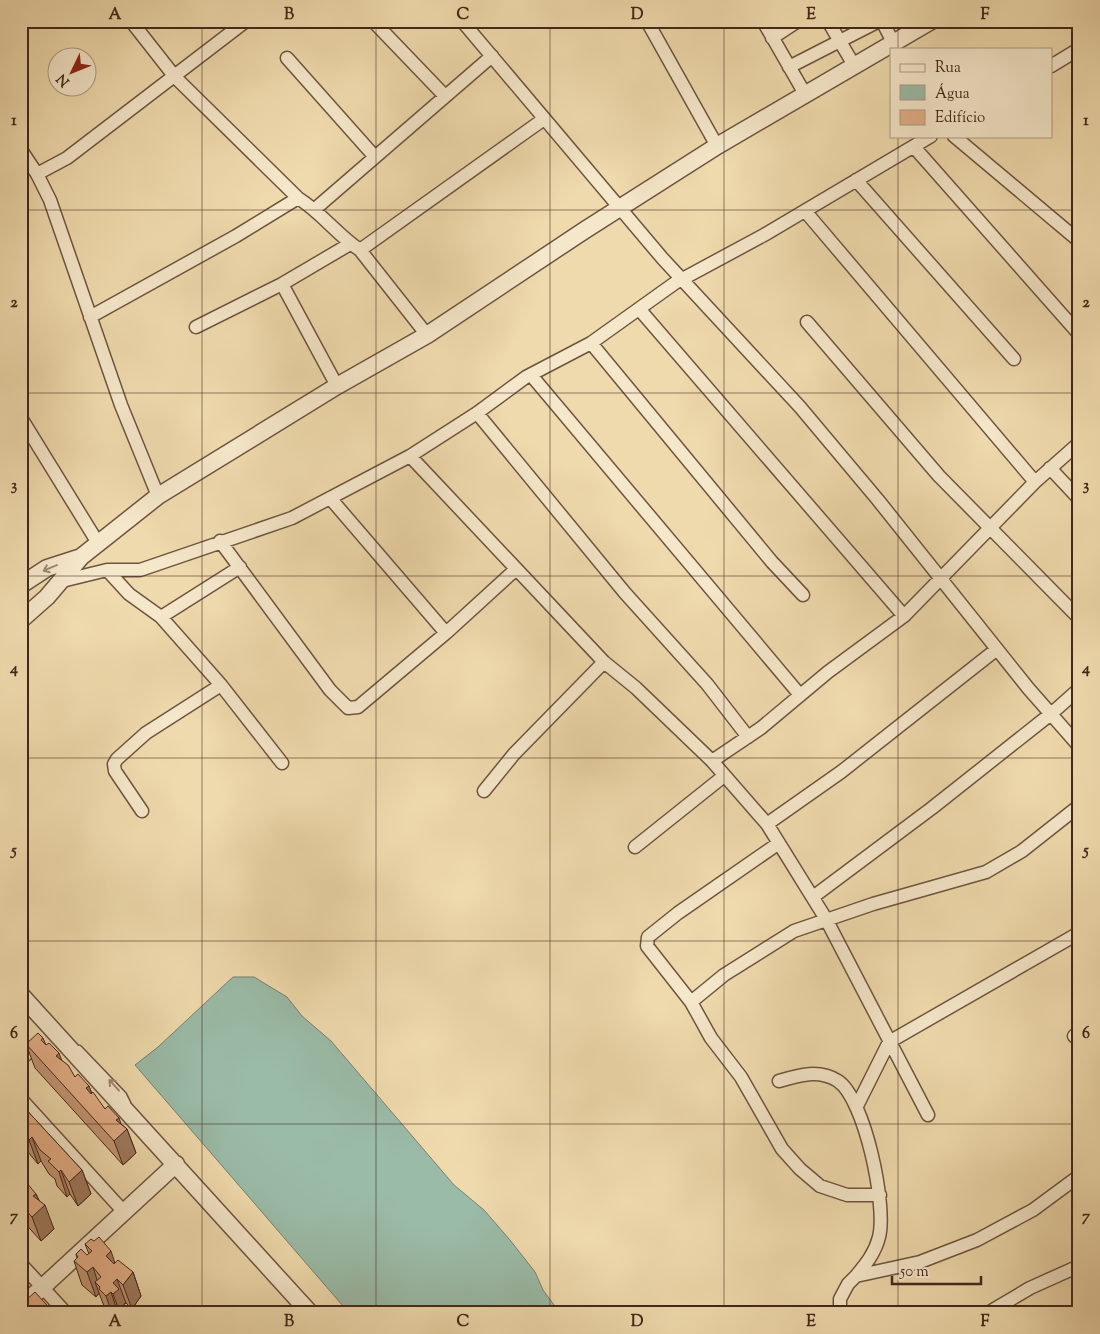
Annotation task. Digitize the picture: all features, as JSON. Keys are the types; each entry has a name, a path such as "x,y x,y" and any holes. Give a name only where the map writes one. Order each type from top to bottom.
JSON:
{"street":[{"path":"132,21 175,77 298,198 315,209 355,247 427,335"},
{"path":"37,174 67,158 246,21"},
{"path":"373,21 444,96"},
{"path":"462,21 663,259 683,278 800,407 878,500 1028,688 1052,713 1079,746"},
{"path":"647,21 717,146"},
{"path":"763,21 805,94"},
{"path":"772,38 798,21"},
{"path":"828,21 854,67"},
{"path":"789,66 839,40 855,26 880,21 894,44"},
{"path":"21,620 62,581 81,557 158,496 337,386 427,335 717,146 894,44 913,26 931,21"},
{"path":"1052,65 1079,49"},
{"path":"315,209 492,56"},
{"path":"287,58 375,156"},
{"path":"196,327 355,247 544,120"},
{"path":"62,581 107,570 140,570 172,560 220,541 283,521 330,498 410,456 477,413 531,374 591,343 683,278 805,211 928,138"},
{"path":"956,138 1076,234"},
{"path":"914,147 1079,334"},
{"path":"21,150 37,174 50,200 121,405 158,496"},
{"path":"856,180 1014,359"},
{"path":"90,317 236,236 298,198"},
{"path":"805,211 1036,482"},
{"path":"282,284 337,386"},
{"path":"640,310 904,616"},
{"path":"807,322 939,476 1079,618"},
{"path":"591,343 772,562 803,595"},
{"path":"531,374 800,696"},
{"path":"477,413 625,593 707,684 748,737"},
{"path":"21,418 98,544"},
{"path":"712,761 748,737 904,616 1050,468 1079,443"},
{"path":"410,456 515,570 604,662 636,688 712,761 767,824 826,919 928,1115"},
{"path":"1050,468 1079,499"},
{"path":"330,498 446,633"},
{"path":"220,541 330,690 348,708 358,707 446,633 515,570"},
{"path":"21,585 47,568 81,557"},
{"path":"161,617 240,567"},
{"path":"107,570 129,594 161,617 220,685 282,764"},
{"path":"767,824 841,772 997,649"},
{"path":"484,791 514,754 604,662"},
{"path":"142,811 114,771 114,764 117,759 146,733 220,685"},
{"path":"812,897 872,854 1052,713 1079,689"},
{"path":"635,847 724,776"},
{"path":"691,1002 724,975 764,948 794,931 826,919 986,872 1022,851 1079,806"},
{"path":"780,843 678,913 648,937 647,946 691,1002 699,1020 741,1077 782,1149 800,1169 820,1186 847,1195 880,1195"},
{"path":"857,1106 890,1042 1079,933"},
{"path":"21,995 310,1313"},
{"path":"21,1059 32,1049"},
{"path":"779,1082 811,1073 826,1075 839,1082 850,1092 857,1106 880,1195 880,1236 870,1259 848,1284 840,1299 840,1313"},
{"path":"21,1099 124,1212"},
{"path":"21,1307 176,1164"},
{"path":"856,1276 920,1262 977,1240 1033,1210 1079,1176"},
{"path":"21,1264 66,1313"},
{"path":"988,1313 1030,1288 1079,1266"}],"water":[{"path":"233,977 254,977 287,997 302,1016 331,1041 454,1185 484,1210 510,1240 535,1272 543,1290 560,1313 349,1313 135,1065 158,1047"}],"building":[{"path":"38,1033 46,1045 49,1043 59,1053 56,1056 68,1065 75,1077 78,1074 89,1086 86,1088 91,1094 93,1092 105,1109 108,1106 119,1118 116,1120 127,1129 114,1141 26,1044"},
{"path":"21,1104 82,1170 69,1182 61,1170 59,1172 48,1161 51,1159 40,1150 32,1137 29,1140 21,1131"},
{"path":"21,1182 23,1185 26,1182 36,1194 33,1196 45,1205 32,1217 21,1205"},
{"path":"99,1237 111,1251 106,1256 114,1264 118,1260 133,1272 123,1285 117,1279 113,1283 119,1289 113,1294 111,1292 106,1296 95,1282 101,1277 93,1267 87,1272 74,1261 78,1257 76,1254 81,1249 87,1255 92,1251 85,1244 91,1239 94,1241"},
{"path":"35,1292 54,1313 34,1313 29,1306 27,1308 23,1303"}]}
